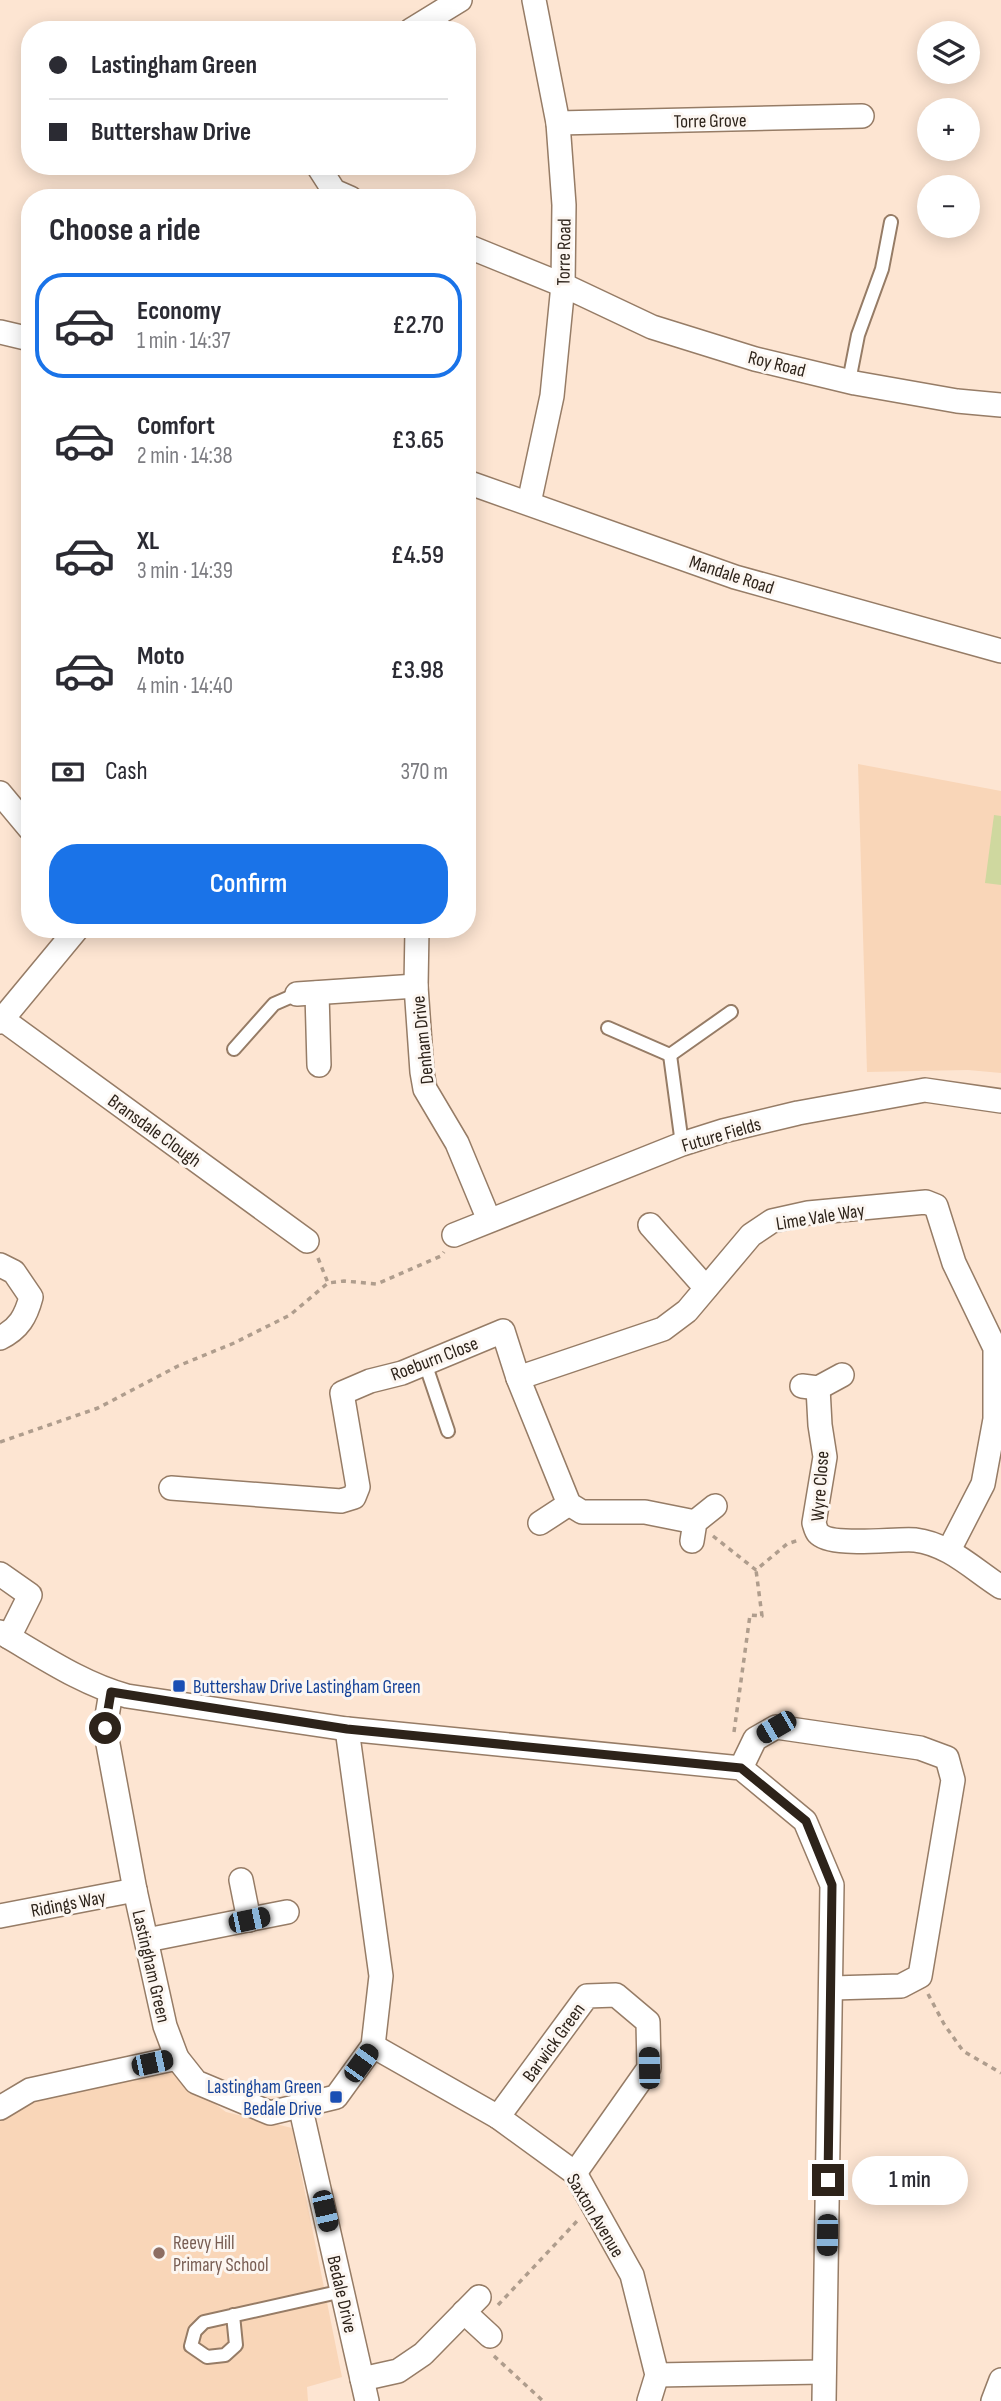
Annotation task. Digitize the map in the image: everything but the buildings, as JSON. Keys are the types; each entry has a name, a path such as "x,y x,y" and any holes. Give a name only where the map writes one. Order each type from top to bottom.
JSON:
{"street":[{"path":"426,21 460,0"},
{"name":"Torre Road","path":"529,503 552,396 563,285 564,205 558,123 534,0"},
{"name":"Torre Grove","path":"558,123 862,116"},
{"name":"Roy Road","path":"476,250 563,285 652,327 755,359 849,381 957,401 1001,405"},
{"path":"0,332 21,337"},
{"name":"Mandale Road","path":"476,485 735,577 1001,651"},
{"path":"0,793 21,818"},
{"path":"1,1021 70,938"},
{"name":"Denham Drive","path":"417,938 416,986 425,1089 457,1143 489,1220"},
{"path":"318,1065 307,994 416,986"},
{"name":"Bransdale Clough","path":"1,1021 307,1241"},
{"name":"Future Fields","path":"454,1235 682,1144 723,1131 798,1113 925,1090 1001,1101"},
{"name":"Lime Vale Way","path":"518,1378 663,1329 687,1311 751,1235 772,1221 808,1213 926,1202 936,1206 954,1263 998,1347"},
{"path":"650,1225 706,1288"},
{"path":"0,1265 13,1272 31,1297 26,1316 11,1333 0,1338"},
{"name":"Roeburn Close","path":"171,1488 341,1501 354,1497 358,1487 342,1393 370,1381 402,1373 503,1331 518,1378 569,1504"},
{"path":"949,1550 982,1484 995,1419 998,1347"},
{"name":"Wyre Close","path":"842,1375 810,1387 825,1457 814,1523 817,1532 824,1537 872,1543 916,1540 949,1550 1001,1587"},
{"path":"540,1523 569,1504 582,1511 645,1512 694,1532 715,1506"},
{"path":"0,1574 30,1595 4,1635 111,1692 347,1729 735,1767 806,1821 832,1885 824,2401"},
{"name":"Lastingham Green","path":"111,1692 105,1728 135,1890 165,2026 177,2058 196,2082 270,2113 336,2097 373,2046 381,1976 347,1729"},
{"path":"735,1767 755,1739 776,1727 920,1748 947,1758 953,1780 920,1976 901,1986 832,1988"},
{"path":"242,1880 249,1920"},
{"name":"Ridings Way","path":"0,1916 135,1890"},
{"path":"147,1940 287,1912"},
{"name":"Barwick Green","path":"498,2117 587,1996 616,1995 648,2022 649,2068 575,2173"},
{"name":"Saxton Avenue","path":"373,2046 498,2117 575,2173 632,2275 657,2375"},
{"path":"0,2108 30,2090 177,2058"},
{"name":"Bedale Drive","path":"300,2105 364,2390"},
{"path":"364,2390 423,2354 472,2304 490,2336"},
{"path":"649,2401 657,2375 824,2372"},
{"path":"993,2401 1001,2380"}],"lane":[{"path":"849,381 858,335 882,269 891,222"},
{"path":"234,1049 274,1004 307,994"},
{"path":"670,1055 732,1012"},
{"path":"608,1028 670,1055"},
{"path":"670,1055 682,1144"},
{"path":"425,1363 448,1431"},
{"path":"233,2315 343,2291"}],"path":[{"path":"0,1442 98,1408 178,1366 234,1343 290,1315 328,1283 344,1281 377,1284 441,1256 454,1235"},
{"path":"307,1241 322,1266 328,1283"},
{"path":"694,1532 756,1570"},
{"path":"756,1570 787,1544 817,1532"},
{"path":"735,1767 750,1615 762,1616 756,1570"},
{"path":"920,1976 930,2000 963,2051 1001,2073"},
{"path":"991,2066 1001,2066"},
{"path":"472,2304 496,2308 593,2205"},
{"path":"490,2336 491,2352 543,2401"}],"shaded area":[{"path":"858,764 1001,791 1001,1073 968,1070 867,1072"},
{"name":"Reevy Hill Primary School","path":"172,2072 226,2112 292,2128 342,2377 307,2387 308,2401 0,2401 0,2113 20,2100"}],"green space":[{"path":"994,815 1001,816 1001,885 985,883"}],"place":[{"name":"Buttershaw Drive Lastingham Green","path":"179,1686"},
{"name":"Lastingham Green Bedale Drive","path":"336,2097"},
{"name":"Reevy Hill Primary School","path":"159,2253"}],"route":[{"path":"105,1728 111,1692 347,1729 741,1768 806,1821 832,1885 828,2180"}]}
